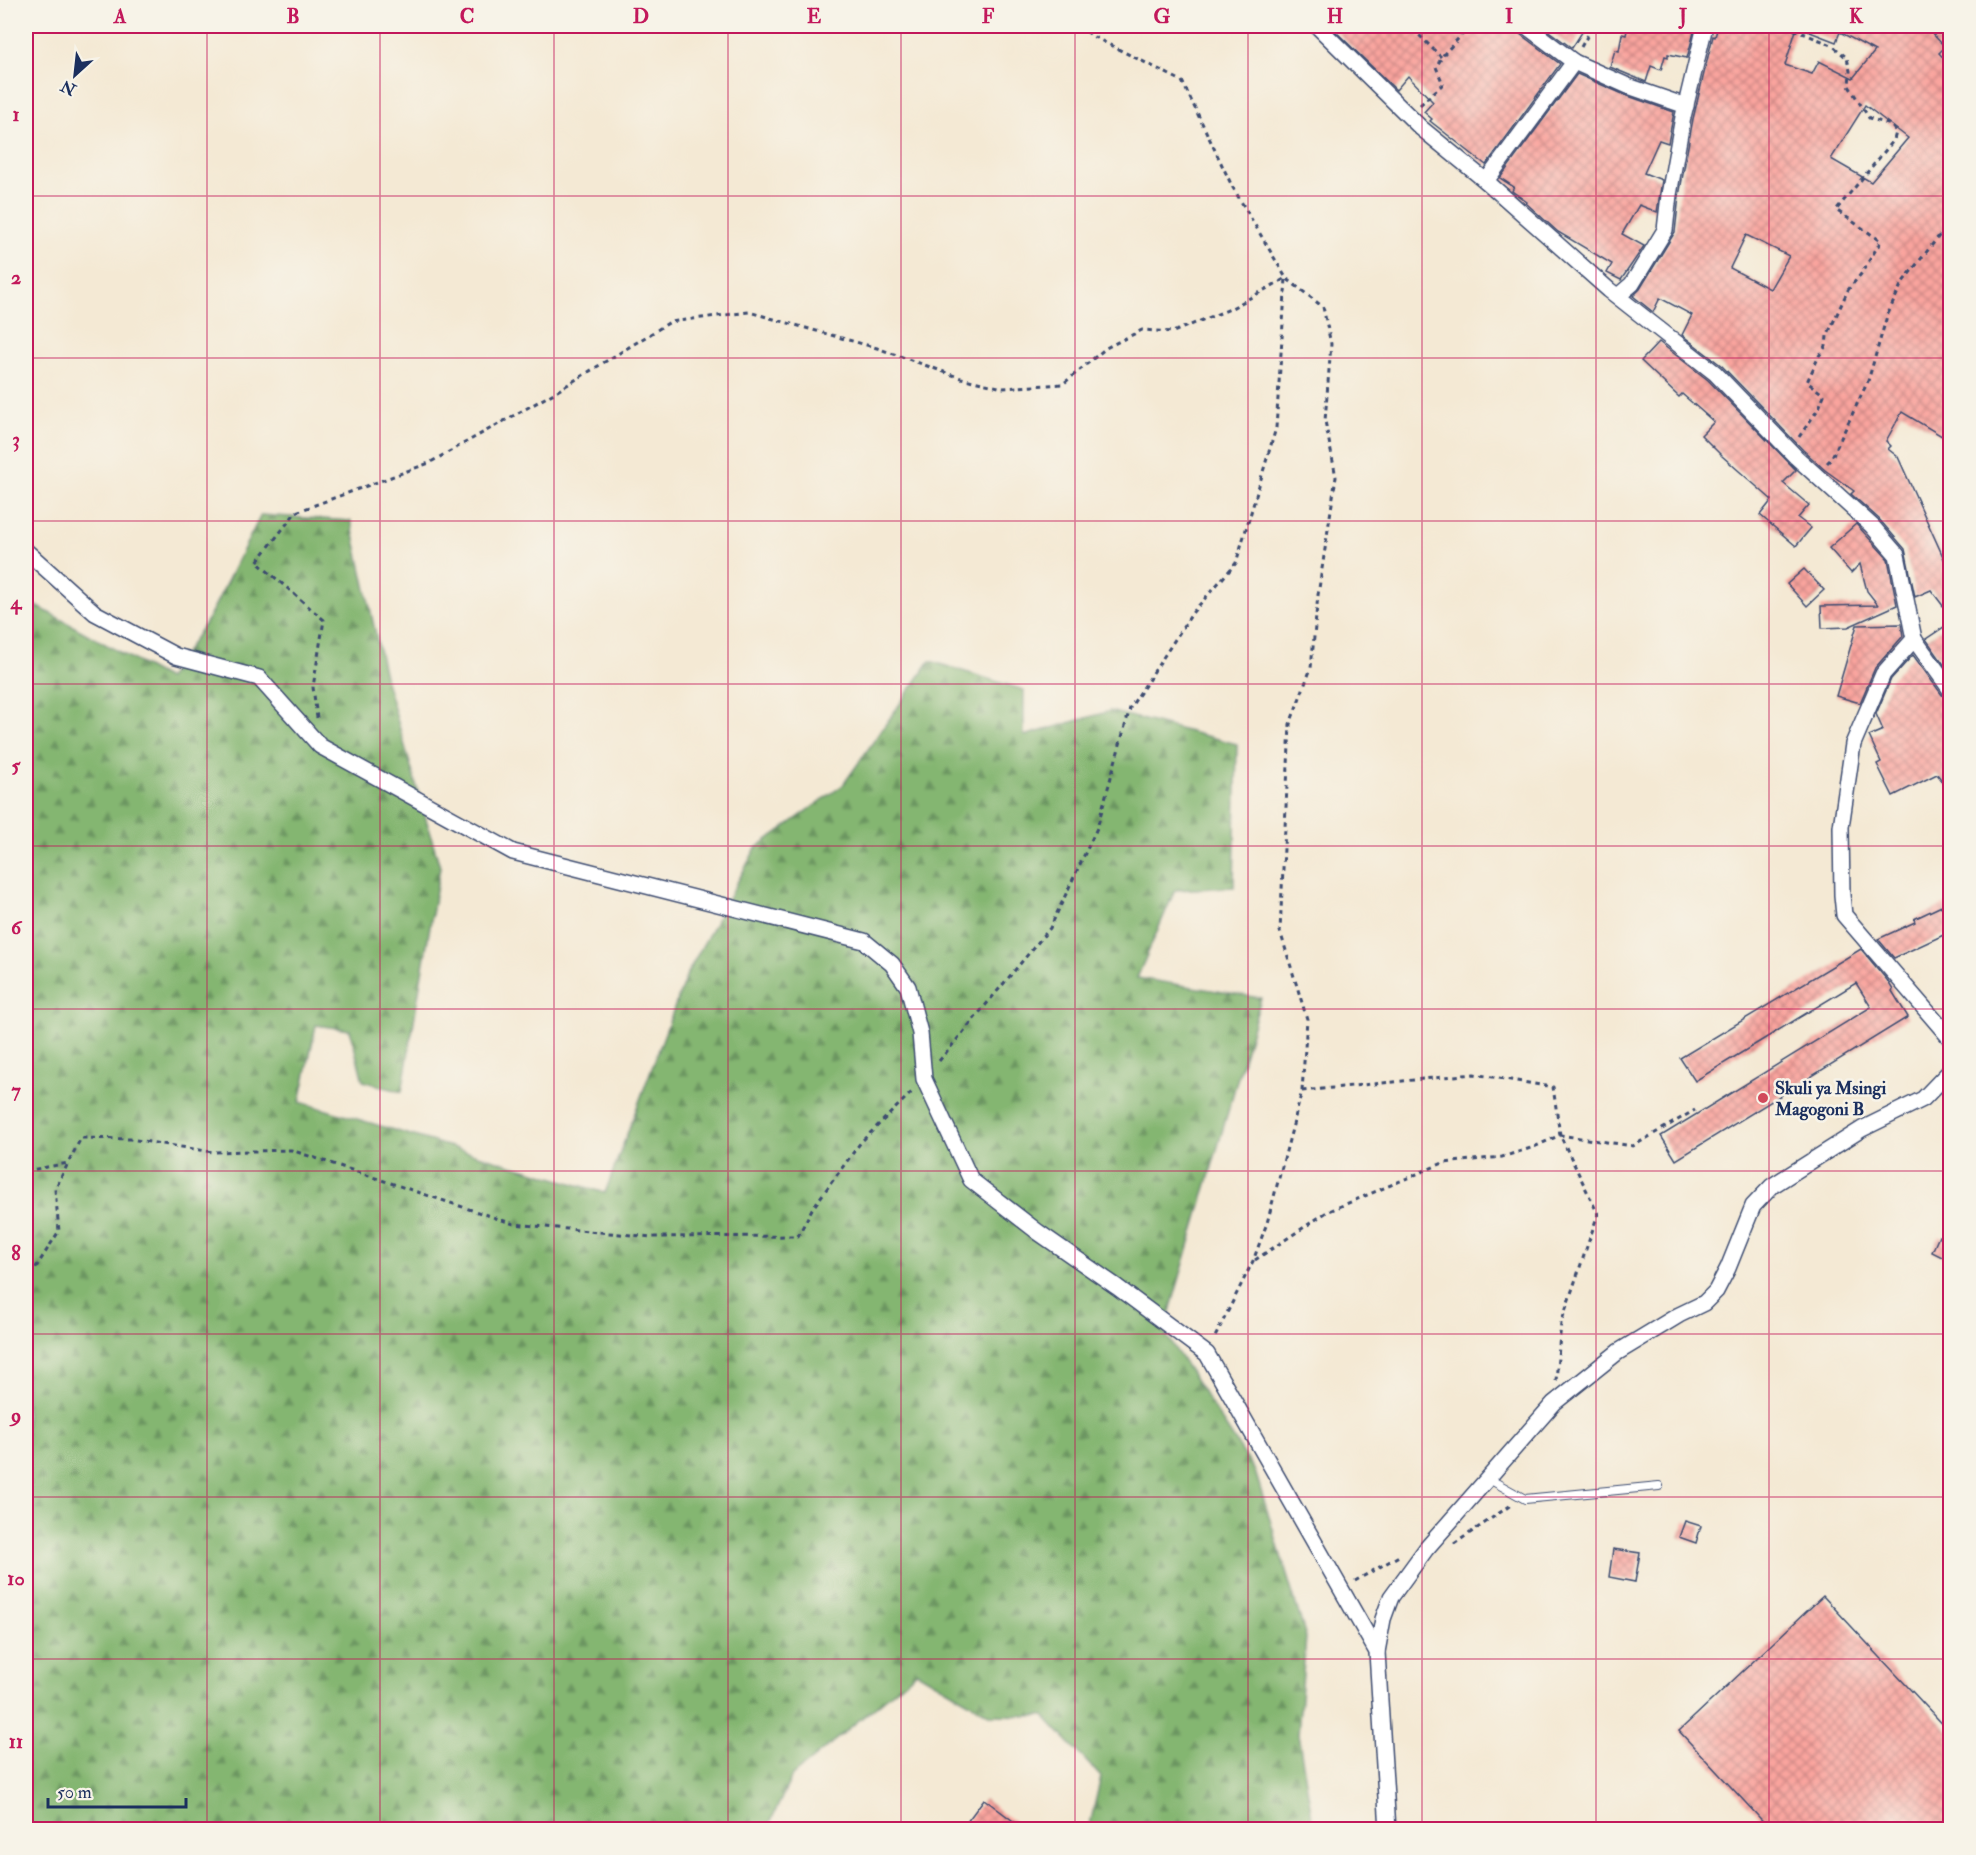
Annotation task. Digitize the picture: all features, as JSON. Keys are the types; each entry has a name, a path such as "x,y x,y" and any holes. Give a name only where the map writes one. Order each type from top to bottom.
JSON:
{"street":[{"path":"1317,26 1420,128 1486,181 1618,296 1715,373 1797,457 1872,526 1897,555 1914,639 1950,689"},
{"path":"1526,26 1574,62 1628,86 1686,106"},
{"path":"1618,296 1632,284 1665,230 1669,195 1686,106 1705,26"},
{"path":"1486,181 1574,62"},
{"path":"26,551 95,613 176,656 259,678 320,746 513,852 864,941 892,964 908,987 920,1033 924,1079 971,1180 1038,1233 1117,1287 1206,1354 1377,1652"},
{"path":"1914,639 1883,674 1853,744 1841,826 1842,895 1845,915 1950,1038"},
{"path":"1388,1830 1377,1652 1383,1619 1391,1597 1426,1549 1554,1403 1618,1352 1679,1315 1704,1303 1716,1291 1728,1268 1753,1206 1772,1186 1862,1129 1923,1099 1950,1071"}],"lane":[{"path":"1489,1479 1525,1499 1659,1486"}],"path":[{"path":"1079,26 1094,37 1182,81 1232,186 1286,278 1323,307 1331,344 1325,420 1336,477 1318,595 1311,668 1290,724 1280,931 1307,1019 1302,1092 1267,1223 1253,1261 1206,1354"},
{"path":"1404,26 1419,35 1441,57"},
{"path":"1408,116 1443,84 1436,67 1441,57 1470,26"},
{"path":"1574,62 1593,26"},
{"path":"1785,26 1832,45 1847,58 1850,71 1849,86 1869,118 1891,125 1896,132 1894,140 1836,210 1881,242 1848,290 1827,336 1826,346 1807,382 1824,395 1819,408 1795,442 1797,457"},
{"path":"1816,474 1831,459 1868,381 1887,316 1902,283 1950,222"},
{"path":"320,746 313,687 324,620 257,562 296,512 429,463 554,393 669,322 749,312 877,348 961,378 1003,388 1063,384 1106,348 1142,330 1173,332 1230,309 1286,278"},
{"path":"26,1283 59,1231 55,1189 81,1138 130,1139 213,1152 291,1150 514,1224 652,1237 798,1236 812,1209 861,1142 924,1079 1050,927 1097,828 1130,708 1193,612 1236,563 1276,428 1286,278"},
{"path":"1302,1092 1474,1074 1553,1087 1560,1135 1598,1214 1561,1323 1554,1403"},
{"path":"1253,1261 1327,1212 1443,1163 1502,1157 1534,1147 1560,1135 1633,1146 1695,1110"},
{"path":"26,1172 68,1163"}],"green space":[{"path":"261,515 351,521 386,681 440,867 402,1092 363,1081 350,1030 316,1025 300,1102 605,1193 687,974 756,848 843,785 930,661 1024,690 1024,736 1110,711 1237,744 1234,887 1175,890 1137,978 1261,998 1164,1332 1255,1471 1306,1637 1298,1734 1314,1829 1089,1829 1101,1777 1044,1716 991,1715 917,1672 792,1776 767,1829 26,1830 26,615 35,605 168,679 209,617"}],"building":[{"path":"1330,26 1516,26 1520,34 1560,64 1486,165 1430,121 1432,119 1424,112 1433,102 1408,76 1396,90"},
{"path":"1542,26 1586,26 1572,48"},
{"path":"1628,26 1677,26 1694,32 1687,58 1668,54 1668,57 1665,56 1661,70 1651,66 1646,82 1610,67 1615,50 1619,51 1622,34 1626,35"},
{"path":"1718,26 1884,26 1892,30 1897,26 1925,26 1945,47 1939,53 1950,65 1950,441 1902,412 1886,441 1891,446 1888,449 1898,457 1950,572 1950,615 1931,590 1915,597 1905,549 1879,519 1851,494 1854,491 1825,470 1722,366 1682,335 1692,315 1660,298 1653,312 1633,296 1640,289 1675,232 1693,119 1713,36 1715,37","holes":["1797,27 1836,42 1840,32 1875,51 1853,78 1819,61 1812,74 1785,65","1865,105 1908,138 1871,182 1831,159","1746,235 1789,256 1770,289 1730,268"]},
{"path":"1577,74 1625,95 1674,112 1668,143 1659,140 1644,173 1662,180 1657,212 1639,205 1622,234 1644,246 1621,280 1607,273 1612,264 1558,232 1512,191 1514,187 1500,178"},
{"path":"1659,342 1708,380 1796,470 1783,483 1809,505 1798,518 1811,528 1796,546 1760,515 1772,500 1701,435 1714,422 1682,394 1679,397 1641,361"},
{"path":"1856,524 1888,559 1897,605 1848,627 1822,628 1821,606 1878,605 1867,591 1860,564 1851,573 1829,548"},
{"path":"1804,569 1824,590 1807,606 1787,584"},
{"path":"1950,623 1950,673 1926,639"},
{"path":"1901,624 1903,636 1875,668 1860,703 1836,696 1857,625"},
{"path":"1913,655 1942,695 1950,699 1950,791 1937,774 1893,796 1877,764 1881,762 1869,736 1883,730 1876,714 1891,679"},
{"path":"1950,902 1950,932 1894,958 1878,939 1915,922 1914,919"},
{"path":"1861,949 1887,980 1908,1017 1676,1160 1661,1136 1871,1007 1856,983 1695,1081 1680,1058"},
{"path":"1939,1236 1950,1241 1944,1258 1932,1252"},
{"path":"1685,1521 1701,1526 1696,1543 1679,1537"},
{"path":"1613,1549 1640,1553 1635,1582 1609,1577"},
{"path":"1823,1596 1950,1732 1950,1830 1771,1830 1679,1731"},
{"path":"984,1799 1025,1830 961,1830"}],"place":[{"name":"Skuli ya Msingi Magogoni B","path":"1763,1098"}]}
